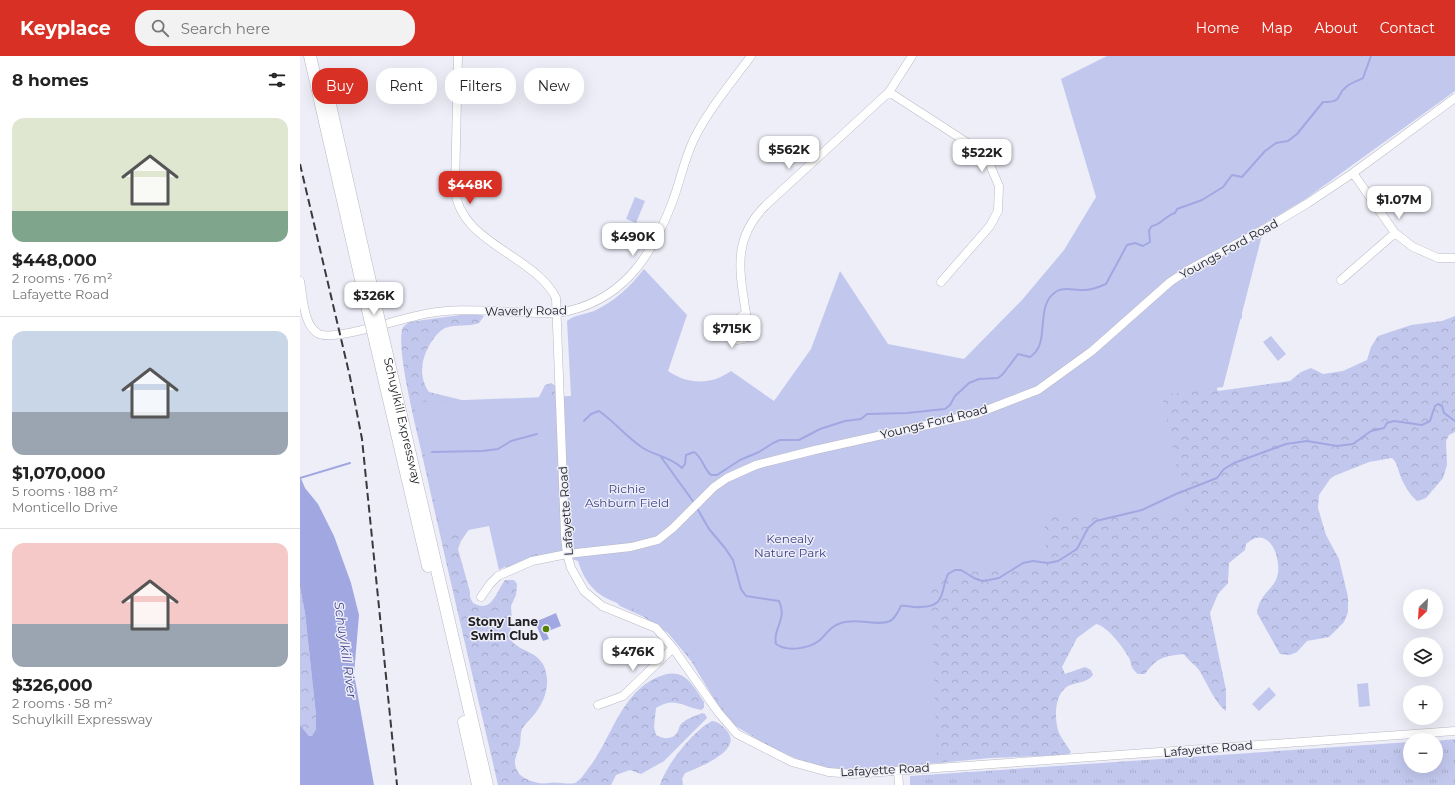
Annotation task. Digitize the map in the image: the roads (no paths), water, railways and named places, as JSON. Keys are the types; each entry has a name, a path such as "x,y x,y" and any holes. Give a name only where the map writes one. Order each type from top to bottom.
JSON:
{"highway":[{"name":"Schuylkill Expressway","path":"310,56 402,436 478,785"},
{"name":"Schuylkill Expressway","path":"318,56 372,309"},
{"name":"Schuylkill Expressway","path":"415,493 487,785"}],"street":[{"name":"Lafayette Road","path":"458,56 455,189 460,208 474,228 548,285 556,298 558,313 567,554 574,576 588,596 602,606 656,628 673,648 718,712 737,734 792,762 828,772 853,774 898,772 1455,731"},
{"name":"Waverly Road","path":"300,281 307,317 311,327 321,335 329,336 434,312 558,313 585,307 606,297 624,282 641,263 665,219 694,139 707,117 751,56"},
{"path":"746,313 740,254 743,238 749,225 765,206 889,92 912,56"},
{"path":"889,92 974,147 990,165 999,186 998,211 990,226 940,282"},
{"name":"Youngs Ford Road","path":"481,598 493,580 504,573 532,561 567,554 631,547 652,542 667,533 720,483 756,465 823,448 976,414 1038,390 1092,351 1170,282 1188,270 1268,227 1353,173 1455,98"},
{"path":"1353,173 1395,233 1414,247 1438,258 1455,258"},
{"path":"1341,280 1395,233"},
{"path":"598,705 623,696 673,648"},
{"path":"898,772 899,785"}],"water":[{"name":"Schuylkill River","path":"300,476 305,488 318,504 334,536 351,583 359,615 354,674 374,785 300,785 300,725 309,736 312,736 316,729 316,715 305,613 300,587"},
{"name":"Stony Lane Swim Club","path":"556,613 561,626 546,632 549,639 543,641 535,622"}],"waterway":[{"path":"584,421 591,414 599,411 632,440 648,451 673,461 682,468 685,464 686,455 694,452 697,454 711,475 717,475 740,460 759,452 780,440 799,440 820,429 845,421 861,419 867,414 907,413 945,409 950,405 955,396 969,383 979,379 998,378 1003,374 1018,354 1030,357 1036,351 1042,334 1046,305 1050,297 1057,291 1063,289 1088,290 1106,284 1127,245 1135,243 1143,246 1150,242 1149,230 1152,226 1158,224 1175,213 1177,209 1202,200 1223,187 1232,175 1242,177 1265,151 1276,143 1288,141 1297,134 1323,102 1337,100 1342,90 1363,78 1371,56"},
{"path":"697,508 709,529 733,560 741,589 746,596 779,601 782,613 776,633 776,644 792,649 810,646 820,640 832,628 847,621 885,623 894,618 901,606 917,607 934,604 941,597 948,574 955,570 961,570 982,581 999,578 1023,563 1033,561 1048,563 1058,561 1077,549 1088,528 1096,521 1142,510 1176,494 1217,478 1224,469 1234,463 1286,444 1307,441 1337,446 1353,444 1371,431 1384,428 1387,423 1394,421 1422,425 1430,421 1435,406 1438,404 1442,406 1444,413 1455,421"},
{"path":"432,452 482,451 498,449 511,441 537,434"},
{"path":"661,457 695,504"},
{"path":"300,478 350,463"}],"railway":[{"path":"300,164 350,377 362,439 397,785"}],"place":[{"name":"Stony Lane Swim Club","path":"546,629"}],"park label":[{"name":"Richie Ashburn Field","path":"627,496"},
{"name":"Kenealy Nature Park","path":"790,546"}]}
